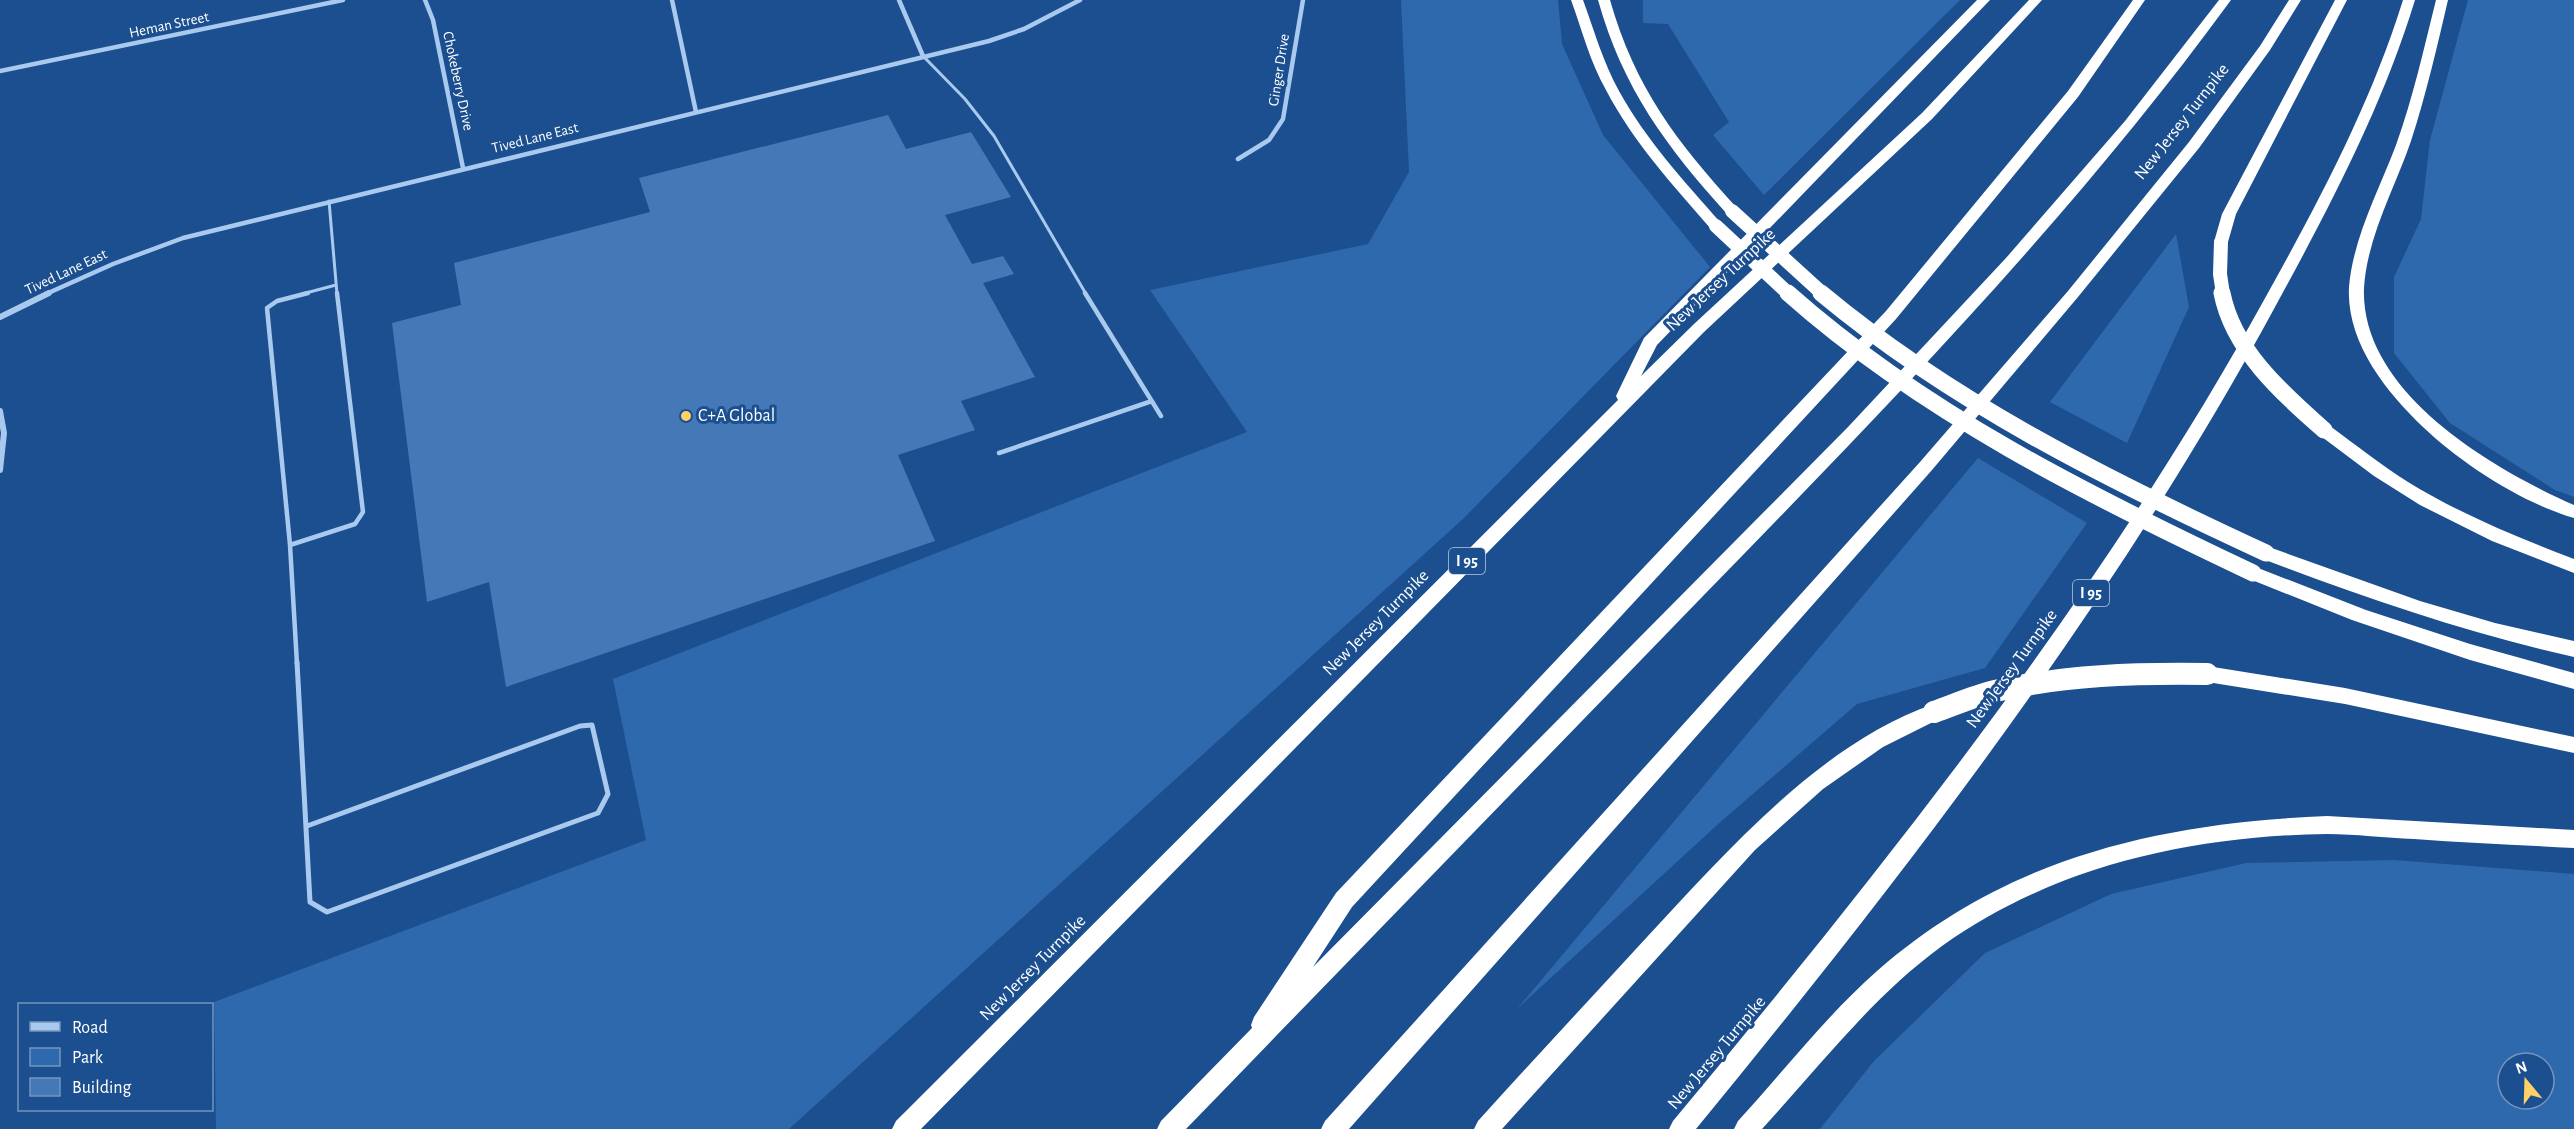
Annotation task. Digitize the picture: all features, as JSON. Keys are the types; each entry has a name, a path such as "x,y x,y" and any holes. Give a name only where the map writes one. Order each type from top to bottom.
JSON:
{"highway":[{"path":"1577,0 1612,90 1636,129 1669,172 1716,226 1803,306 1920,392 2069,482 2162,531 2253,573 2359,615 2470,652 2574,681"},
{"path":"1604,0 1613,34 1636,88 1660,126 1693,168 1732,211 1826,296 1940,379 2084,465 2175,512 2266,553 2359,590 2454,620 2574,649"},
{"path":"1618,409 1650,342 1984,0"},
{"name":"New Jersey Turnpike","path":"904,1129 1699,328 1927,116 2036,0"},
{"path":"1239,1059 1344,900 1891,315 2073,94 2139,0"},
{"path":"1169,1129 1862,422 2012,261 2130,124 2225,0"},
{"name":"New Jersey Turnpike","path":"1333,1129 1926,466 2065,303 2194,145 2266,47 2295,0"},
{"path":"2341,0 2229,214 2221,242 2220,279 2229,316 2252,357 2277,387 2324,430 2380,472 2439,508 2507,541 2574,567"},
{"name":"New Jersey Turnpike","path":"1681,1129 1791,997 1951,789 2077,614 2173,471 2250,341 2314,222 2365,118 2409,0"},
{"path":"2442,0 2404,139 2369,236 2360,269 2357,304 2366,341 2393,387 2436,429 2487,467 2552,503 2574,512"},
{"path":"1486,1129 1748,843 1816,783 1876,741 1934,712 1994,692 2061,679 2132,673 2207,674 2284,684 2368,700 2574,745"},
{"path":"1746,1129 1824,1041 1896,970 1953,927 2021,888 2090,860 2164,840 2248,829 2328,825 2574,839"}],"street":[{"name":"Heman Street","path":"0,71 343,0"},
{"name":"Chokeberry Drive","path":"425,0 433,20 463,168"},
{"path":"672,0 696,112"},
{"path":"899,0 923,57"},
{"name":"Tived Lane East","path":"0,317 71,281 129,256 194,235 989,41 1024,29 1080,0"},
{"name":"Ginger Drive","path":"1238,159 1269,140 1283,119 1303,0"},
{"path":"0,411 3,418 4,441 0,470"}],"lane":[{"path":"923,57 965,99 994,136 1053,241 1161,416"},
{"path":"290,545 355,524 363,512 336,285 329,201"},
{"path":"307,826 580,726 592,725 608,794 598,813 327,912 310,902 290,545 267,308 277,301 336,285"},
{"path":"999,453 1152,401"}],"green space":[{"path":"1401,0 1558,0 1562,44 1603,135 1710,267 1463,519 789,1129 216,1129 214,1002 646,840 613,679 1247,432 1150,290 1368,244 1409,172"},
{"path":"1643,0 1960,0 1764,195 1713,135 1729,122 1668,24 1643,23"},
{"path":"2468,0 2574,0 2574,497 2555,490 2450,423 2394,353 2394,277 2421,219 2430,140"},
{"path":"2176,234 2189,307 2127,443 2050,402"},
{"path":"1978,458 2087,523 1985,668 1857,704 1717,825 1517,1009"},
{"path":"2394,860 2574,874 2574,1129 1820,1129 1874,1061 1985,953 2111,894 2246,863"}],"building":[{"name":"C+A Global","path":"888,115 906,149 971,132 1011,197 945,215 972,264 1003,256 1014,274 983,283 1035,377 961,401 975,430 898,455 935,541 506,687 489,582 427,602 392,323 461,305 454,263 650,212 639,178"}],"place":[{"name":"C+A Global","path":"686,416"}]}
